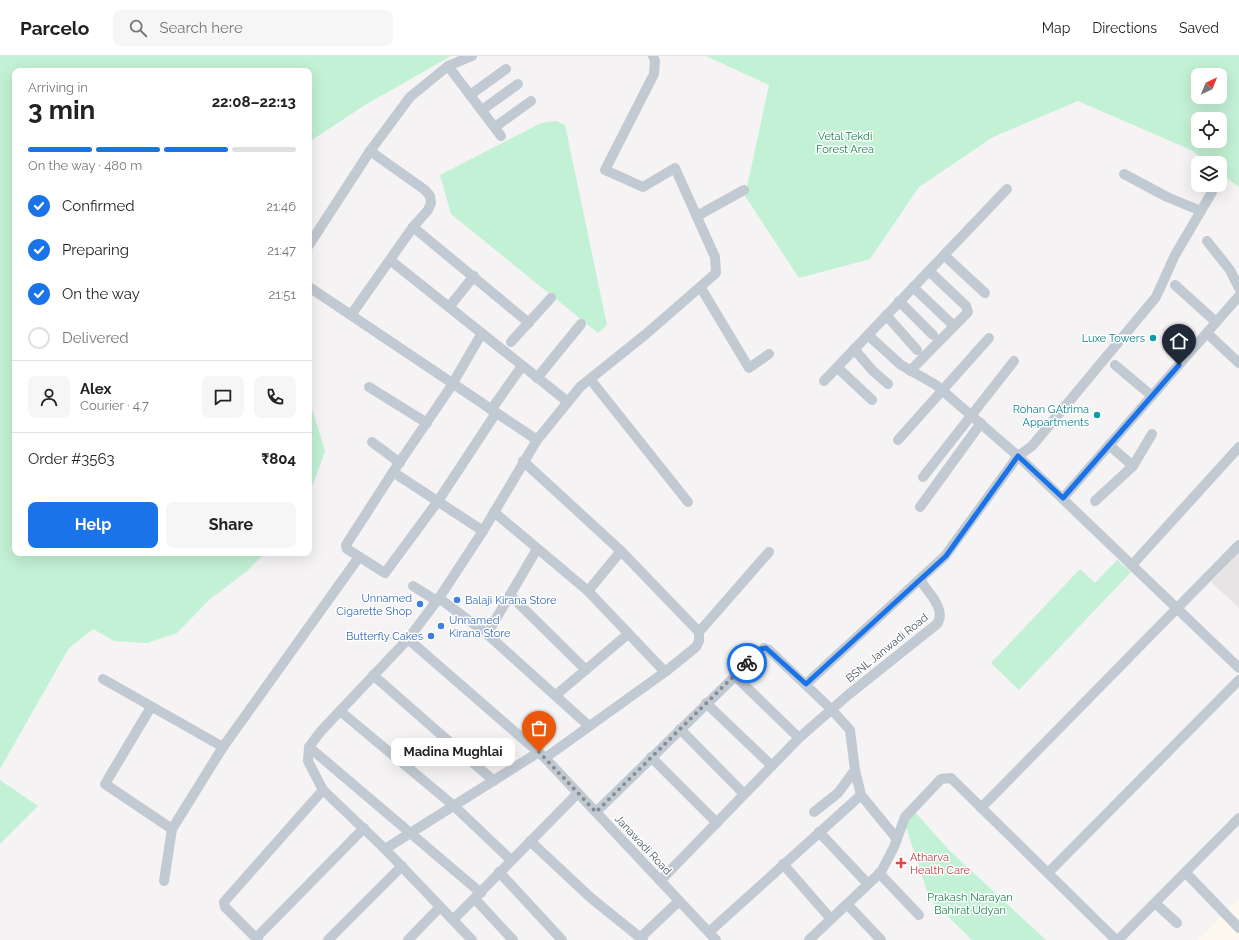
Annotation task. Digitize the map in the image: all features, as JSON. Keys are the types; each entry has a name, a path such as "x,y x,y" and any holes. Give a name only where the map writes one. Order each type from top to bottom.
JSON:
{"street":[{"path":"312,240 370,151 410,97 448,66 472,56"},
{"path":"472,940 386,849 323,790 308,761 308,748 321,731 408,639 438,600 483,531 523,461 537,440 580,387 713,277 717,268 715,257 675,168 643,187 605,170 654,74 655,61 653,56"},
{"path":"448,66 501,136"},
{"path":"470,95 506,69"},
{"path":"482,110 518,84"},
{"path":"495,127 531,101"},
{"path":"351,315 413,227 428,210 430,203 430,196 425,190 370,151"},
{"path":"1124,174 1167,197 1201,211"},
{"path":"824,381 1007,189"},
{"path":"697,216 744,190"},
{"path":"806,684 946,556 1018,456 1032,446 1156,297 1175,255 1212,192"},
{"path":"413,227 529,323"},
{"path":"1207,241 1230,270 1239,288"},
{"path":"944,255 985,293"},
{"path":"390,260 568,402"},
{"path":"910,371 966,314 968,310 929,270"},
{"path":"449,307 474,276"},
{"path":"1175,285 1216,322"},
{"path":"913,287 954,326"},
{"path":"701,288 749,368 769,354"},
{"path":"312,289 537,440"},
{"path":"1063,498 1239,296"},
{"path":"511,342 551,298"},
{"path":"899,301 933,335"},
{"path":"886,315 917,350"},
{"path":"537,378 581,324"},
{"path":"482,333 453,383 346,545 347,549 385,573 438,501 522,366"},
{"path":"1206,333 1239,363"},
{"path":"868,335 901,365 942,390 1018,456 1239,668"},
{"path":"898,440 989,338"},
{"path":"854,349 873,371 888,384"},
{"path":"923,477 970,415 1014,361"},
{"path":"1115,365 1152,396"},
{"path":"838,368 872,400"},
{"path":"590,379 688,502"},
{"path":"369,386 427,423"},
{"path":"920,507 981,423"},
{"path":"1095,501 1133,466 1152,434"},
{"path":"372,442 400,463"},
{"path":"1109,445 1133,466"},
{"path":"1132,565 1239,447"},
{"path":"386,849 453,805 542,755 589,726 665,672 696,647 700,641 699,632 621,552 523,461"},
{"path":"393,472 483,531"},
{"path":"494,512 588,591 665,672"},
{"path":"981,808 1239,545"},
{"path":"487,634 537,549"},
{"path":"588,591 621,552"},
{"path":"699,632 769,552"},
{"path":"164,881 172,829 222,747 359,557"},
{"name":"BSNL Janwadi Road","path":"831,709 940,621 940,610 920,580"},
{"path":"413,586 438,600 487,634 589,726"},
{"path":"510,595 586,670"},
{"path":"556,695 628,634"},
{"name":"Janawadi Road","path":"408,639 542,755 713,936"},
{"path":"596,812 734,675 764,648 769,650 806,684 850,730 855,770 861,795 897,839"},
{"path":"374,675 494,781"},
{"path":"734,675 799,738"},
{"path":"103,679 222,747"},
{"path":"1048,873 1239,680"},
{"path":"706,703 772,766"},
{"path":"151,707 105,784 172,829"},
{"path":"660,881 799,738 831,709"},
{"path":"340,711 453,805 511,860"},
{"path":"680,729 744,794"},
{"path":"308,748 411,834 478,896 513,940"},
{"path":"651,757 717,822"},
{"path":"814,812 838,793 855,770"},
{"path":"810,940 879,873 897,839 905,817 941,778 951,778 1117,940 1186,873 1239,818"},
{"path":"323,790 224,902 225,907 257,939 364,828"},
{"path":"453,920 578,793"},
{"path":"713,936 783,864 861,795"},
{"path":"819,832 868,884"},
{"path":"530,841 591,898 641,939 679,901"},
{"path":"783,864 831,919"},
{"path":"328,940 402,866"},
{"path":"499,872 562,940"},
{"path":"879,873 919,915"},
{"path":"1186,873 1239,928"},
{"path":"1155,903 1177,923"},
{"path":"847,904 881,940"},
{"path":"408,940 440,907"}],"shaded area":[{"path":"1239,551 1239,608 1211,582"},
{"path":"1239,898 1239,940 1198,940"}],"green space":[{"path":"0,56 451,56 365,105 312,140 312,68 12,68 12,556 262,556 247,571 209,600 177,633 147,643 114,641 93,629 69,648 0,769"},
{"name":"Vetal Tekdi Forest Area","path":"706,56 1239,56 1239,187 1227,178 1227,156 1199,156 1191,150 1078,101 993,137 919,187 870,259 799,278 745,196 769,85"},
{"path":"556,121 565,125 607,325 598,333 451,214 440,175 541,123"},
{"path":"312,409 325,451 312,487"},
{"path":"1117,560 1131,572 1019,690 991,663 1080,569 1095,583"},
{"path":"0,780 38,806 0,844"},
{"name":"Prakash Narayan Bahirat Udyan","path":"915,812 950,851 1046,940 972,940 933,902 927,891 904,821"}],"way so far":[{"path":"539,752 596,812 747,663"}],"place":[{"name":"Luxe Towers","path":"1153,338"},
{"name":"Rohan GAtrima Appartments","path":"1097,415"},
{"name":"Balaji Kirana Store","path":"457,600"},
{"name":"Unnamed Cigarette Shop","path":"420,604"},
{"name":"Unnamed Kirana Store","path":"441,626"},
{"name":"Butterfly Cakes","path":"431,636"},
{"name":"Madina Mughlai","path":"539,752"},
{"name":"Atharva Health Care","path":"901,863"}],"route":[{"path":"747,663 761,649 766,648 806,684 946,556 1018,456 1063,498 1179,365"}]}
